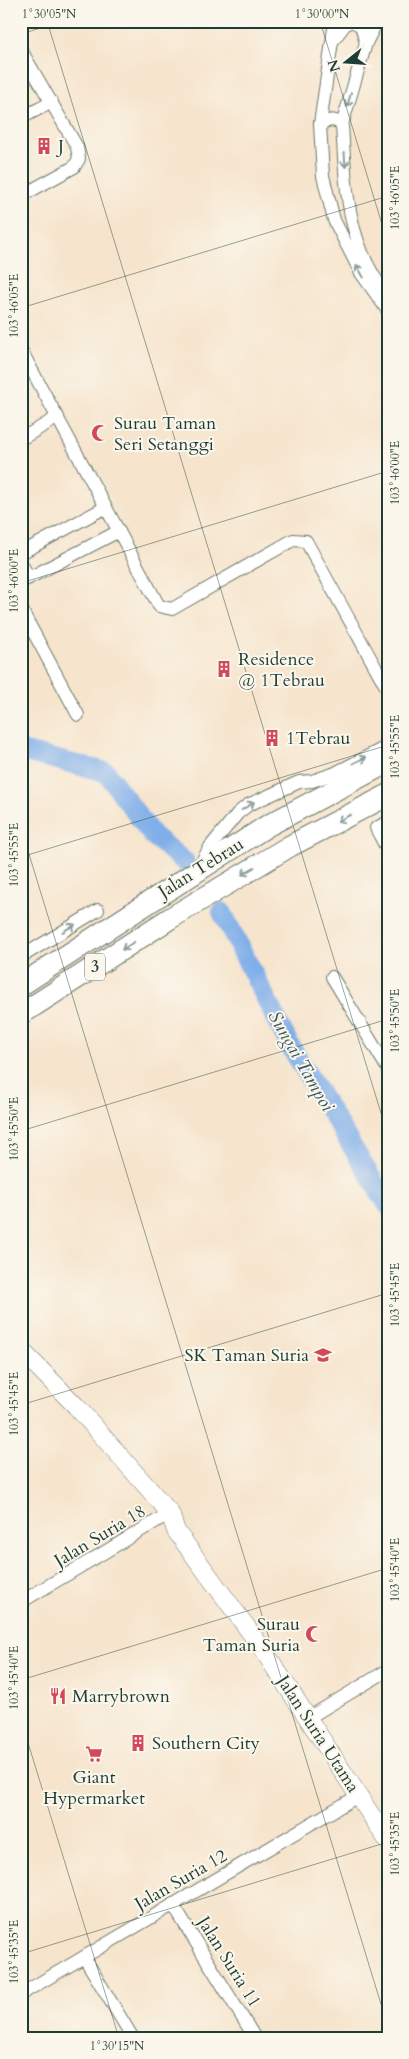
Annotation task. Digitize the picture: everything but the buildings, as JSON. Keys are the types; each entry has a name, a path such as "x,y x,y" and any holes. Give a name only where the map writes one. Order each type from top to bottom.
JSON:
{"highway":[{"name":"Jalan Tebrau","path":"21,985 267,826 388,762"},
{"name":"Jalan Tebrau","path":"21,1014 168,919 290,846 388,795"}],"main road":[{"name":"Jalan Suria Utama","path":"21,1350 76,1406 176,1530 260,1645 388,1841"},
{"name":"Jalan Suria Utama","path":"21,1361 165,1517"}],"street":[{"path":"335,21 334,39 320,124 323,176 334,220 361,273 388,311"},
{"path":"377,21 366,43 342,124 347,201 357,241 372,276 388,296"},
{"path":"334,39 347,22 354,22 361,26 366,43"},
{"path":"21,50 77,147 79,159 74,167 21,196"},
{"path":"21,118 52,102"},
{"path":"320,124 328,120 336,120 342,124"},
{"path":"21,350 160,606 172,609 293,540 306,541 388,690"},
{"path":"21,439 58,417"},
{"path":"21,553 106,507"},
{"path":"21,563 25,580 119,531"},
{"path":"21,609 78,715"},
{"path":"196,871 210,847 238,813 248,805 298,782 312,781 333,774 388,746"},
{"path":"388,822 376,828 388,851"},
{"path":"21,957 98,910"},
{"path":"40,946 51,964"},
{"path":"332,977 388,1069"},
{"name":"Jalan Suria 18","path":"21,1602 165,1517"},
{"path":"308,1718 388,1670"},
{"name":"Jalan Suria 12","path":"22,1991 84,1957 358,1796"},
{"name":"Jalan Suria 11","path":"173,1905 255,2038"},
{"path":"84,1957 133,2038"}],"waterway":[{"name":"Sungai Tampoi","path":"21,751 106,772 152,835 185,862"},
{"name":"Sungai Tampoi","path":"222,912 289,1044 388,1205"}],"place":[{"name":"J","path":"44,146"},
{"name":"Surau Taman Seri Setanggi","path":"100,433"},
{"name":"Residence @ 1Tebrau","path":"224,669"},
{"name":"1Tebrau","path":"272,738"},
{"name":"SK Taman Suria","path":"323,1355"},
{"name":"Surau Taman Suria","path":"314,1634"},
{"name":"Marrybrown","path":"58,1696"},
{"name":"Southern City","path":"138,1743"},
{"name":"Giant Hypermarket","path":"94,1754"}]}
